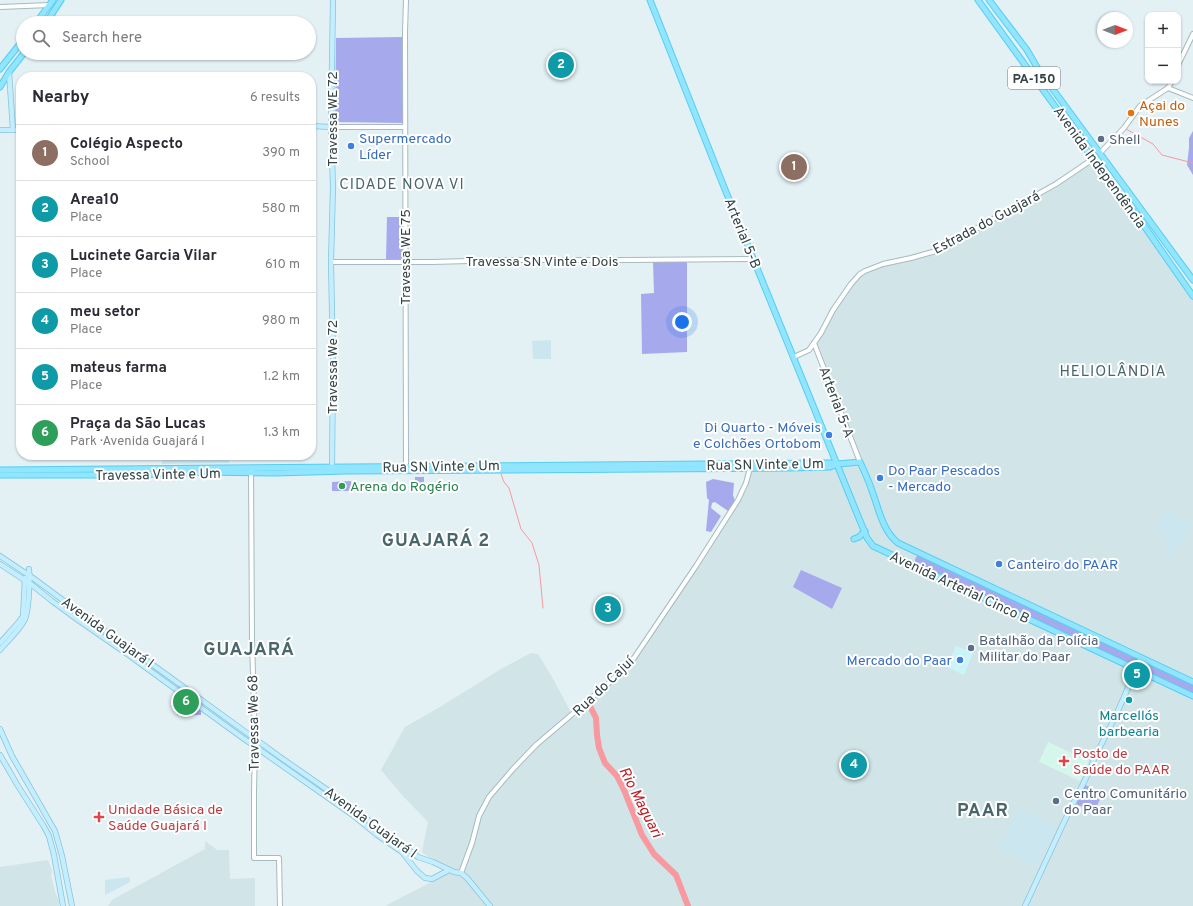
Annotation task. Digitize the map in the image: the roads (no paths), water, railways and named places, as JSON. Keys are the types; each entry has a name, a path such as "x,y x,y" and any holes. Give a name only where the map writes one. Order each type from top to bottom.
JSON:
{"main road":[{"path":"41,16 53,0"},
{"path":"51,16 61,0"},
{"name":"Travessa WE 72","path":"331,262 333,186 331,127 333,0"},
{"name":"Arterial 5-B","path":"650,0 723,184 838,464"},
{"name":"Avenida Independência","path":"978,0 1093,159 1140,220 1193,296"},
{"name":"Avenida Independência","path":"989,0 1027,50 1038,69 1193,280"},
{"path":"0,69 16,49"},
{"path":"0,87 18,60"},
{"path":"1032,74 1038,69"},
{"path":"0,130 13,130 9,72"},
{"path":"316,126 331,127"},
{"path":"1155,242 1160,242 1161,236"},
{"name":"Travessa We 72","path":"331,262 333,363 332,469"},
{"path":"860,462 872,489 885,528 898,544 1193,682"},
{"name":"Rua SN Vinte e Um","path":"686,467 750,468 860,462"},
{"name":"Avenida Arterial Cinco B","path":"838,464 867,538 873,546 1193,696"},
{"name":"Rua SN Vinte e Um","path":"332,469 406,466 541,468"},
{"name":"Rua SN Vinte e Um","path":"315,469 783,466"},
{"name":"Travessa Vinte e Um","path":"0,470 315,469"},
{"name":"Travessa Vinte e Um","path":"0,475 238,470"},
{"path":"854,539 865,531"},
{"name":"Avenida Guajará I","path":"0,556 29,573 78,612 157,667 418,857 449,870"},
{"name":"Avenida Guajará I","path":"0,564 27,581 52,601 354,816 377,835 399,850 425,878 432,879 449,870"},
{"path":"0,643 23,616 29,573"},
{"path":"0,650 22,625 27,615 27,581"},
{"path":"1025,906 1117,713 1141,658"},
{"path":"0,729 8,750 58,838 72,906"},
{"path":"0,755 49,836 63,906"},
{"path":"449,870 461,873 467,878 490,906"}],"street":[{"name":"Travessa WE 75","path":"406,0 406,466"},
{"path":"0,7 50,5"},
{"path":"1181,59 1193,34"},
{"path":"1100,153 1124,128 1140,106 1168,88 1170,84"},
{"path":"1168,88 1193,98"},
{"path":"331,127 405,127"},
{"name":"Estrada do Guajará","path":"814,343 833,310 851,284 860,274 882,264 936,251 1056,184 1093,159"},
{"name":"Travessa SN Vinte e Dois","path":"331,262 753,258"},
{"path":"794,357 809,350 814,343"},
{"name":"Arterial 5-A","path":"814,343 860,462"},
{"name":"Rua do Cajuí","path":"461,873 472,843 478,816 489,797 536,745 610,682 634,658 696,566 738,500 746,483 750,468"},
{"name":"Travessa We 68","path":"251,470 252,639 255,738 254,858 279,858 280,906"}],"waterway":[{"name":"Rio Maguari","path":"1126,129 1153,144 1162,155 1193,163"},
{"path":"501,474 504,482 509,488 521,529 532,543 539,565 543,608"},
{"name":"Rio Maguari","path":"587,702 596,718 599,748 605,763 617,776 642,835 654,854 676,875 688,906"}],"place":[{"name":"Area10","path":"561,65"},
{"name":"Açai do Nunes","path":"1131,113"},
{"name":"Shell","path":"1101,139"},
{"name":"Supermercado Líder","path":"351,146"},
{"name":"Colégio Aspecto","path":"794,167"},
{"name":"Di Quarto - Móveis e Colchões Ortobom","path":"829,435"},
{"name":"Do Paar Pescados - Mercado","path":"880,478"},
{"name":"Arena do Rogério","path":"342,486"},
{"name":"Canteiro do PAAR","path":"999,564"},
{"name":"Lucinete Garcia Vilar","path":"608,609"},
{"name":"Batalhão da Polícia Militar do Paar","path":"971,648"},
{"name":"Mercado do Paar","path":"960,660"},
{"name":"mateus farma","path":"1137,675"},
{"name":"Marcello´s barbearia","path":"1129,700"},
{"name":"Praça da São Lucas","path":"186,702"},
{"name":"Posto de Saúde do PAAR","path":"1064,761"},
{"name":"meu setor","path":"854,765"},
{"name":"Centro Comunitário do Paar","path":"1056,801"},
{"name":"Unidade Básica de Saúde Guajará I","path":"99,817"}],"district":[{"name":"CIDADE NOVA VI","path":"402,184"},
{"name":"HELIOLÂNDIA","path":"1113,371"},
{"name":"GUAJARÁ 2","path":"436,540"},
{"name":"GUAJARÁ","path":"249,649"},
{"name":"PAAR","path":"983,810"}]}
